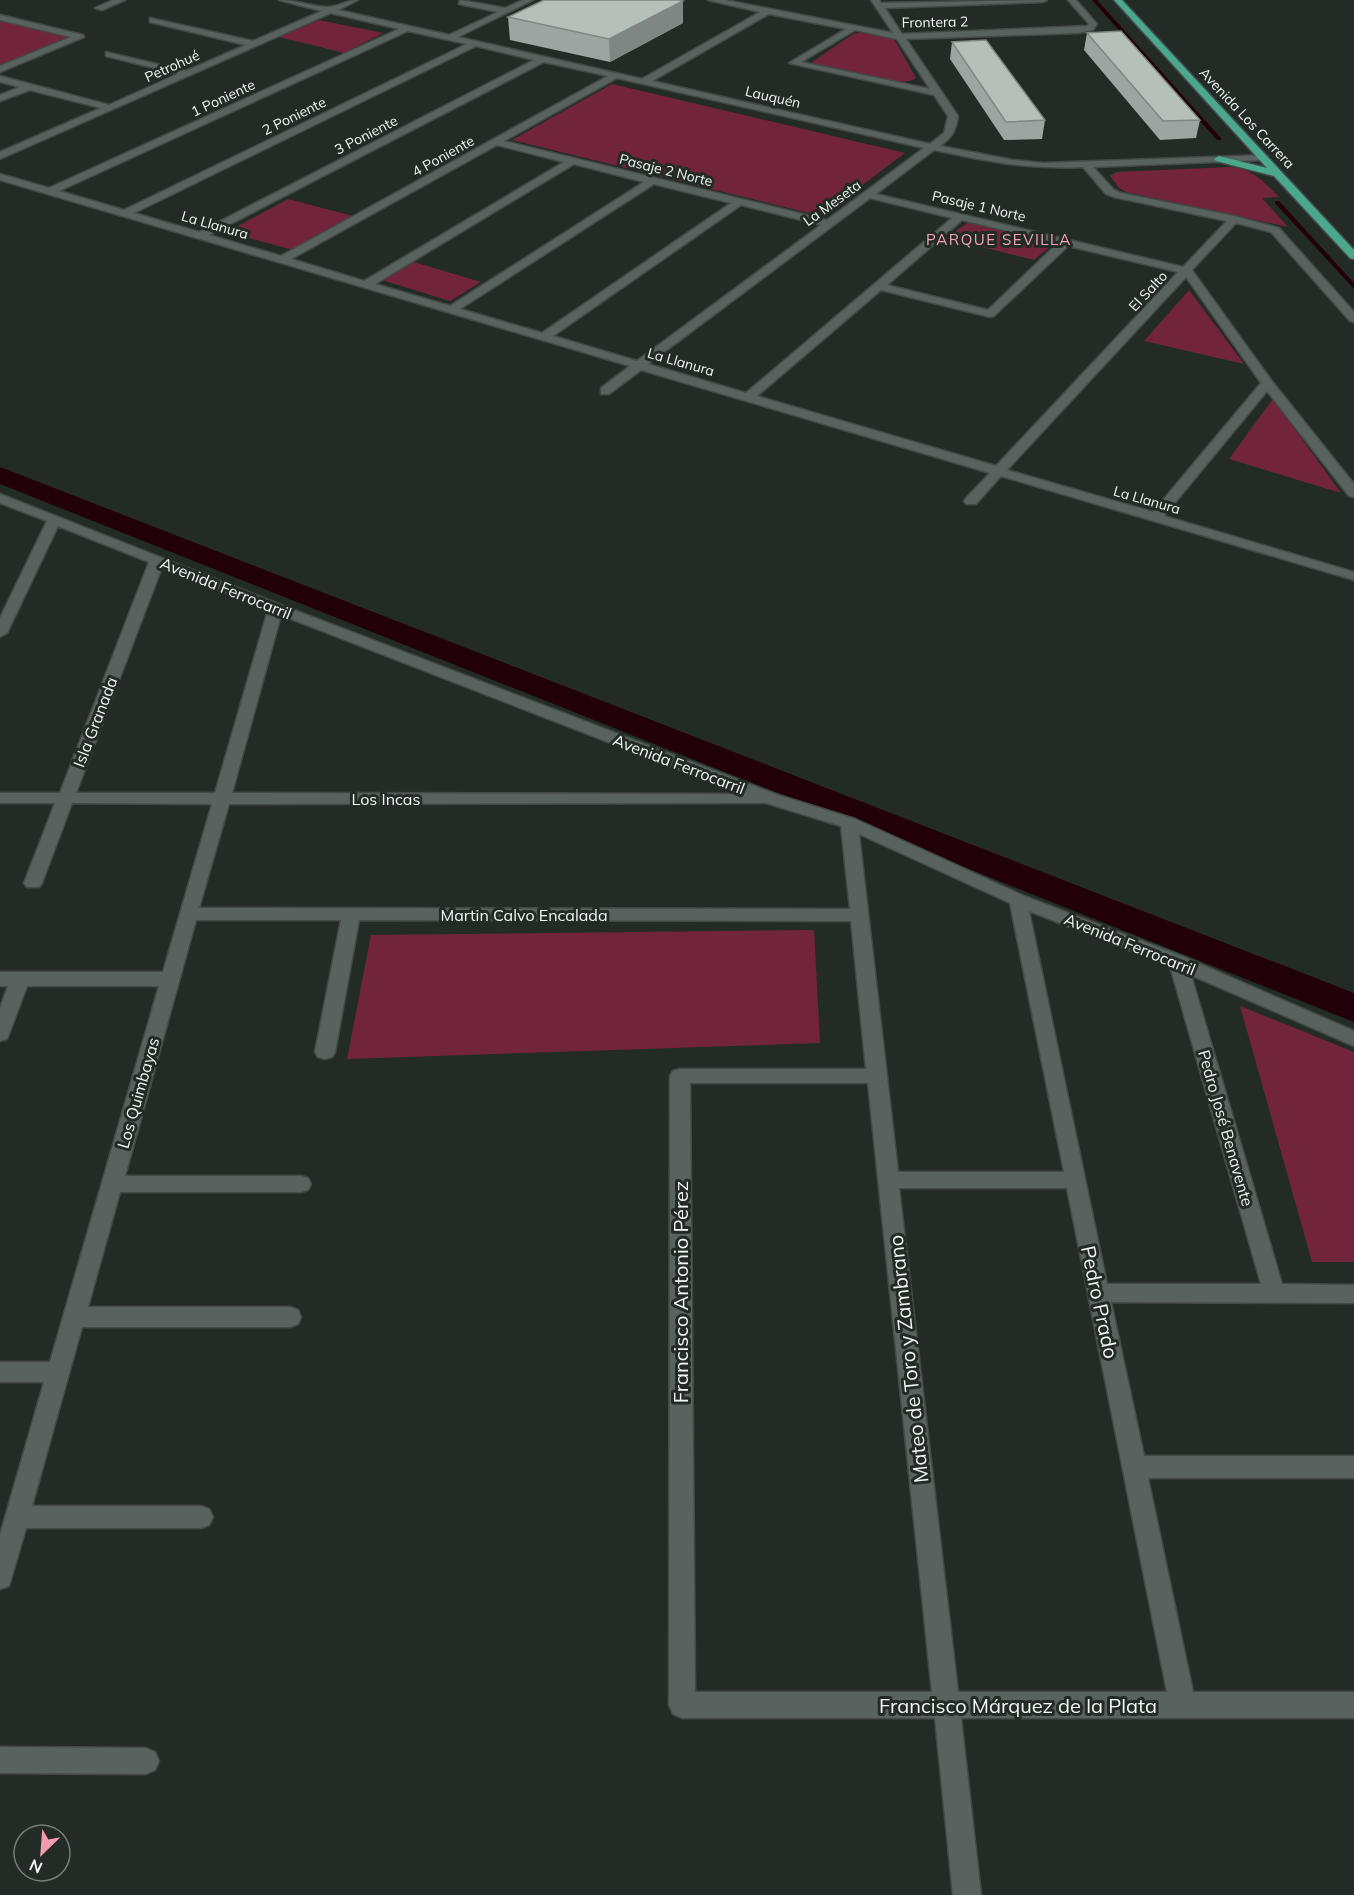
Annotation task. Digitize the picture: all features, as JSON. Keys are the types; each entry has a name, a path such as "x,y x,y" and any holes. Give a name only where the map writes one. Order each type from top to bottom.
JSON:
{"main road":[{"name":"Avenida Los Carrera","path":"1118,0 1354,256"},
{"path":"1219,159 1242,151 1249,142"},
{"path":"1219,159 1278,173"}],"street":[{"path":"99,8 121,0"},
{"name":"Lauquén","path":"283,0 932,147 1013,163 1043,166 1091,162 1263,157"},
{"name":"Petrohué","path":"0,156 354,0"},
{"path":"465,0 462,2 506,11"},
{"path":"452,37 529,0"},
{"name":"Frontera 2","path":"712,0 767,11 788,12 901,37 1090,28 1094,24 1072,0"},
{"path":"877,3 1043,0"},
{"name":"La Meseta","path":"605,391 948,135 954,122 953,116 877,3"},
{"path":"645,81 767,11"},
{"path":"0,17 80,37 0,69"},
{"path":"153,20 254,44"},
{"name":"1 Poniente","path":"50,192 408,28"},
{"path":"853,28 793,63 937,93"},
{"name":"2 Poniente","path":"124,214 476,43"},
{"path":"109,54 186,74"},
{"name":"3 Poniente","path":"200,236 544,58"},
{"name":"4 Poniente","path":"282,260 617,75"},
{"path":"0,79 111,108"},
{"path":"0,99 29,87"},
{"name":"Pasaje 2 Norte","path":"496,142 829,224"},
{"path":"365,285 572,161"},
{"path":"1091,162 1110,192 1118,195 1234,219 1275,230 1354,319"},
{"name":"La Llanura","path":"0,177 1354,576"},
{"path":"451,310 652,180"},
{"name":"Pasaje 1 Norte","path":"869,195 1187,271"},
{"path":"544,338 739,202"},
{"path":"748,398 960,216"},
{"name":"El Salto","path":"971,501 1234,219"},
{"path":"878,286 990,314 1066,242"},
{"path":"1187,271 1267,383 1354,493"},
{"path":"1155,518 1267,383"},
{"name":"Avenida Ferrocarril","path":"0,498 276,608 772,799 849,823 1018,900 1178,962 1354,1039"},
{"path":"0,511 33,511"},
{"path":"0,633 54,520"},
{"name":"Isla Granada","path":"33,883 157,561"},
{"name":"Los Quimbayas","path":"0,1577 276,608"},
{"name":"Los Incas","path":"0,798 772,799"},
{"name":"Mateo de Toro y Zambrano","path":"849,823 967,1895"},
{"name":"Pedro Prado","path":"1018,900 1183,1705"},
{"name":"Martin Calvo Encalada","path":"189,914 859,915"},
{"path":"325,1052 351,915"},
{"name":"Pedro José Benavente","path":"1178,962 1274,1293"},
{"path":"0,979 171,979"},
{"path":"0,1034 20,979"},
{"name":"Francisco Antonio Pérez","path":"682,1705 680,1076 877,1076"},
{"path":"889,1179 1075,1180"},
{"path":"112,1184 302,1184"},
{"path":"1098,1293 1354,1293"},
{"path":"74,1317 290,1317"},
{"path":"0,1372 58,1372"},
{"path":"1134,1467 1354,1467"},
{"path":"17,1517 201,1517"},
{"name":"Francisco Márquez de la Plata","path":"682,1705 1354,1705"},
{"path":"0,1760 146,1761"}],"shaded area":[{"path":"0,19 74,38 0,67"},
{"path":"319,20 383,33 344,53 279,37"},
{"path":"864,32 894,39 916,78 896,82 868,78 812,62 853,34"},
{"path":"612,84 905,153 821,216 512,140"},
{"path":"1230,167 1251,173 1279,197 1262,198 1288,227 1126,192 1119,188 1110,176 1117,172"},
{"path":"288,199 353,216 293,250 227,232"},
{"path":"969,222 1054,243 1034,260 946,238"},
{"path":"414,262 481,282 450,301 382,280"},
{"path":"1189,290 1244,364 1144,341"},
{"path":"1273,399 1341,493 1229,459"},
{"path":"814,930 820,1043 347,1059 371,935"},
{"path":"1240,1006 1354,1052 1354,1262 1312,1262"}],"building":[{"path":"544,0 683,1 609,39 508,17"},
{"path":"1121,31 1200,120 1163,121 1087,33"},
{"path":"986,40 1045,120 1006,122 952,42"}],"waterway":[{"path":"1094,0 1219,139"},
{"path":"1277,202 1354,287"},
{"path":"0,475 1354,1008"}],"district":[{"name":"PARQUE SEVILLA","path":"999,239"}]}
